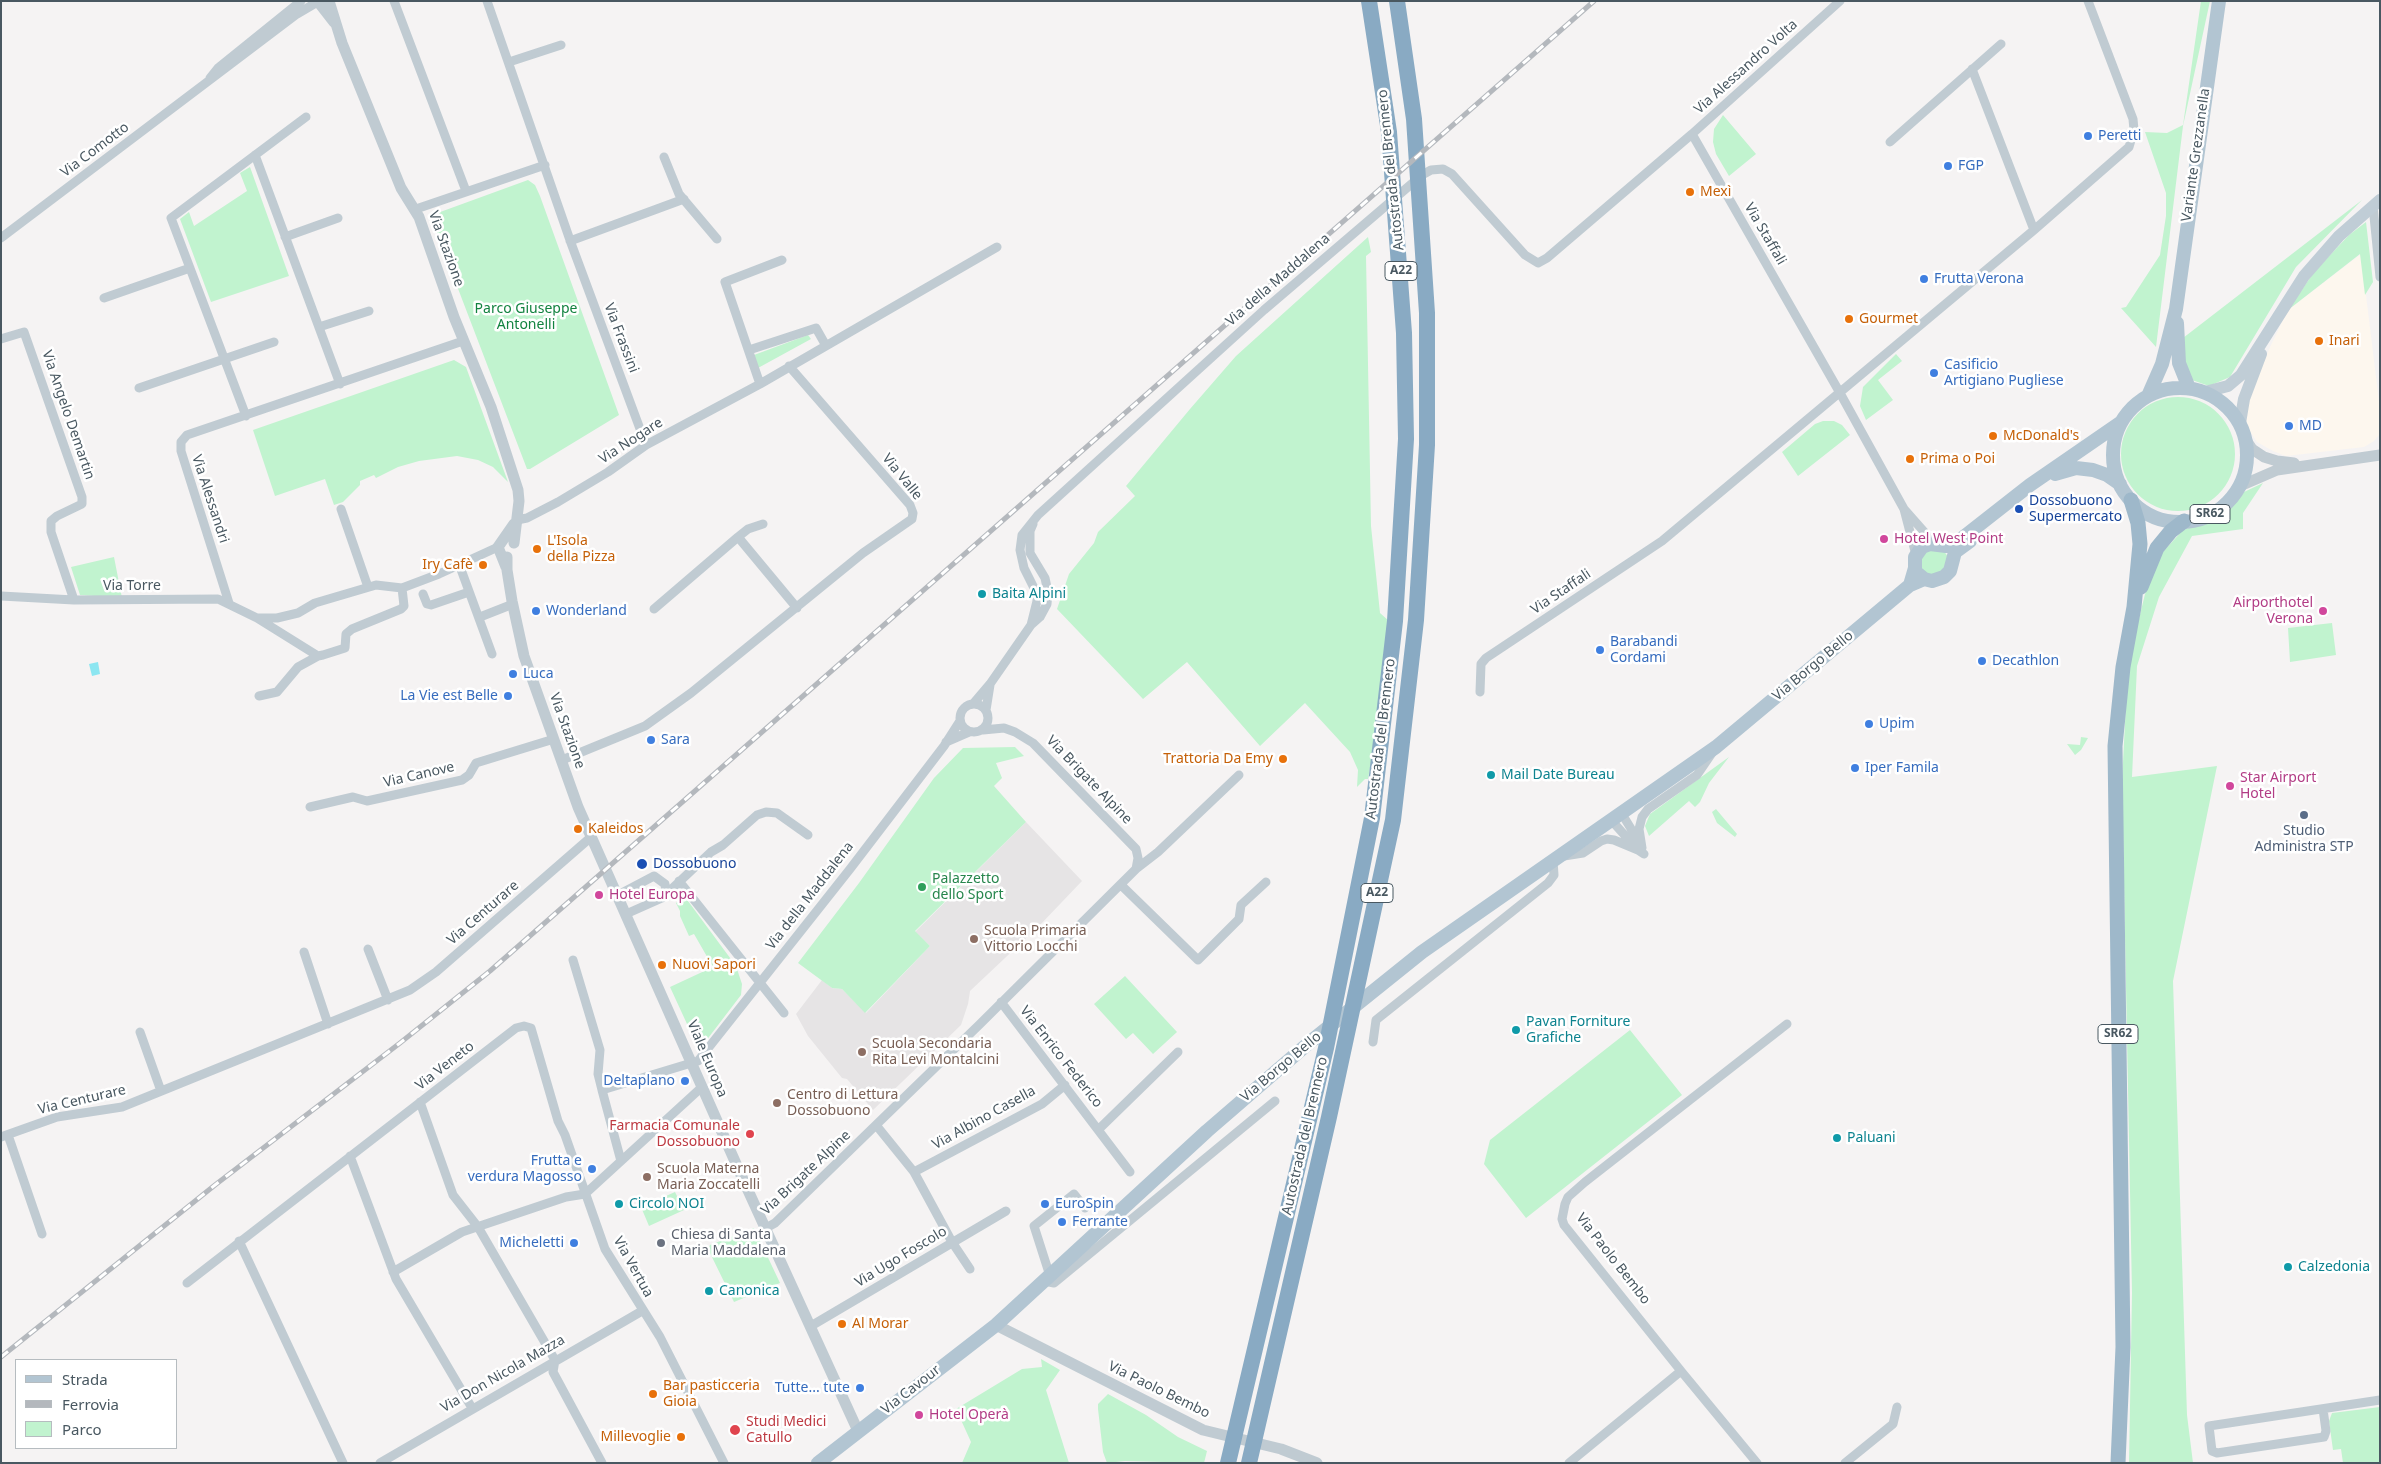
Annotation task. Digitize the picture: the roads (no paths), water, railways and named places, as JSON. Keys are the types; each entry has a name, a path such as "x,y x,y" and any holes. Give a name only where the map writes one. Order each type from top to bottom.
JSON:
{"highway":[{"name":"Autostrada del Brennero","path":"1228,1463 1326,1048 1372,818 1395,621 1406,439 1404,332 1389,132 1369,1"},
{"name":"Autostrada del Brennero","path":"1249,1463 1329,1117 1393,820 1416,620 1427,455 1427,313 1414,119 1397,1"},
{"name":"SR62","path":"2118,1463 2123,1347 2115,746 2123,667 2134,607 2140,544 2138,523 2132,500"},
{"name":"SR62","path":"2134,607 2157,548 2171,532 2184,522"}],"main road":[{"name":"Variante Grezzanella","path":"2148,396 2162,364 2176,308 2219,1"},
{"name":"Via Borgo Bello","path":"2205,392 2228,386 2242,375 2304,276 2338,236 2376,203"},
{"name":"Variante Grezzanella","path":"2176,308 2179,363 2188,388"},
{"name":"Via Borgo Bello","path":"2240,423 2244,398 2270,331"},
{"name":"Via Borgo Bello","path":"1000,1321 1206,1131 1310,1042 1422,952 1556,858 1617,818 1716,747 1910,585 1924,579 1932,581 1944,578 1951,567 1955,552 2057,473 2076,468 2108,475 2120,484 2132,500 2155,517 2184,522 2201,518 2216,511 2230,500 2240,486 2247,464 2246,440 2240,423 2231,410 2205,392 2188,388 2174,388 2148,396 2132,407 2121,423 2115,438 2113,453 2115,469 2120,484"},
{"name":"Via Borgo Bello","path":"1915,561 1922,547 1936,544 1946,546 1956,543 2024,490 2121,423"},
{"path":"1936,544 1946,548 1952,560"},
{"path":"1915,561 1924,579"},
{"path":"1910,585 1915,561"},
{"name":"Via Cavour","path":"818,1463 1000,1321"}],"street":[{"name":"Via Comotto","path":"204,84 218,68 301,1"},
{"path":"394,1 466,191"},
{"name":"Via Frassini","path":"487,1 570,241 646,445"},
{"name":"Via Alessandro Volta","path":"1692,134 1840,1"},
{"path":"1840,392 2034,230 2129,146 2132,138 2133,120 2088,1"},
{"name":"Via Comotto","path":"1,238 204,84 319,2"},
{"name":"Via Stazione","path":"319,2 336,23 401,188 416,209 463,341 491,407 515,479 519,501 517,520 505,552 524,656 590,838 603,863"},
{"path":"1890,142 2001,44"},
{"path":"509,62 561,45"},
{"path":"1972,69 2034,230"},
{"path":"246,416 171,218 306,117"},
{"name":"Via della Maddalena","path":"691,1062 698,1061 850,869 946,742 960,721 964,708 973,704 990,684 1044,610 1048,592 1045,578 1030,553 1029,542 1030,531 1038,515 1264,310 1379,211 1431,170 1443,169 1460,180 1525,255 1538,263 1547,258 1692,134"},
{"name":"Via Staffali","path":"1692,134 1840,392 1904,509 1936,544"},
{"path":"255,155 340,384"},
{"path":"664,157 679,194 717,239"},
{"path":"416,209 545,166"},
{"path":"570,241 684,199"},
{"path":"2376,203 2380,277"},
{"path":"285,236 338,218"},
{"name":"Via Nogare","path":"517,520 527,518 566,497 608,472 646,445 760,384 825,344 997,247"},
{"path":"760,384 725,282 782,260"},
{"path":"104,298 190,268"},
{"path":"319,327 369,311"},
{"path":"749,350 816,328 825,344"},
{"name":"Via Angelo Demartin","path":"1,339 24,332 82,497 82,504 58,516 51,522 51,532 74,600"},
{"name":"Via Alessandri","path":"229,603 181,451 181,442 187,435 463,341"},
{"path":"139,388 274,342"},
{"name":"Via Valle","path":"562,760 645,726 691,693 881,539 910,522 913,513 910,505 788,366"},
{"name":"Via Staffali","path":"1480,692 1481,664 1486,658 1662,541 1840,392"},
{"path":"2246,440 2258,453 2277,461 2319,462"},
{"path":"2240,486 2277,470 2380,454"},
{"path":"341,509 368,587"},
{"name":"Via Staffali","path":"1904,509 1915,561"},
{"path":"654,609 748,529 763,524"},
{"path":"738,537 797,608"},
{"path":"257,618 277,618 298,613 315,603 376,585 402,588 459,564 505,552"},
{"path":"459,564 492,654"},
{"path":"260,696 277,692 298,667 318,656 345,648 346,634 352,629 401,609 404,606 402,588"},
{"path":"423,594 427,604 431,605 469,592"},
{"name":"Via Torre","path":"1,596 74,600 218,599 257,618 318,656"},
{"path":"480,617 513,604"},
{"name":"Via della Maddalena","path":"946,742 969,732 983,730 990,684"},
{"path":"973,704 987,713"},
{"name":"Via Brigate Alpine","path":"987,713 1000,728"},
{"path":"960,721 969,732"},
{"name":"Via Brigate Alpine","path":"983,730 1000,728 1016,732 1033,743 1129,840 1136,849 1138,858 1136,869"},
{"name":"Via Canove","path":"310,807 353,797 367,801 462,780 469,775 476,763 554,739"},
{"name":"Via Borgo Bello","path":"1556,858 1583,853 1601,841 1608,839 1640,849 1639,829 1642,817 1648,809 1697,775 1716,747"},
{"name":"Via Brigate Alpine","path":"766,1228 775,1223 1136,869 1158,852 1239,775"},
{"path":"626,914 662,898 679,881 757,815 766,812 777,813 808,835"},
{"path":"1617,818 1640,849"},
{"name":"Via Centurare","path":"42,1234 5,1136 57,1117 122,1106 410,990 436,972 590,838"},
{"path":"1373,1042 1376,1020 1548,883 1554,875 1556,858"},
{"name":"Viale Europa","path":"603,863 702,1088 858,1431"},
{"path":"618,895 654,876 665,884 666,893 662,898"},
{"path":"679,881 784,1013"},
{"path":"1121,885 1198,960 1239,919 1241,905 1266,882"},
{"path":"368,949 388,1000"},
{"path":"304,952 328,1024"},
{"path":"573,960 600,1050 598,1074 621,1161"},
{"name":"Via Enrico Federico","path":"1001,1002 1130,1172"},
{"name":"Via Paolo Bembo","path":"1757,1463 1564,1225 1562,1218 1568,1197 1585,1182 1787,1024"},
{"name":"Via Veneto","path":"187,1283 516,1028 524,1026 531,1028 558,1121 565,1135 585,1194"},
{"path":"140,1032 161,1091"},
{"name":"Via Enrico Federico","path":"1099,1129 1178,1052"},
{"path":"602,1090 691,1062"},
{"name":"Via Albino Casella","path":"914,1172 1042,1104 1065,1084"},
{"path":"393,1272 462,1232 566,1197 585,1194 702,1088"},
{"name":"Via Borgo Bello","path":"1047,1278 1054,1282 1275,1101"},
{"path":"420,1102 452,1195 478,1227 555,1360 553,1372 602,1463"},
{"path":"876,1125 914,1172 952,1242 970,1269"},
{"path":"350,1156 393,1272 472,1408"},
{"name":"Via Vertua","path":"585,1194 605,1249 660,1338 724,1463"},
{"path":"1047,1278 1034,1226 1074,1194 1086,1208"},
{"name":"Via Ugo Foscolo","path":"811,1326 1006,1211"},
{"path":"239,1241 343,1463"},
{"name":"Via Don Nicola Mazza","path":"380,1463 642,1311"},
{"name":"Via Paolo Bembo","path":"1000,1321 1182,1421 1209,1432 1281,1449 1317,1463"},
{"path":"1569,1463 1681,1371"},
{"path":"2323,1409 2326,1431 2324,1437 2217,1453 2212,1451 2209,1426 2380,1400"},
{"path":"1845,1463 1893,1424 1897,1407"}],"water":[{"path":"98,662 100,674 92,676 89,664"}],"railway":[{"path":"1,1357 215,1185 400,1043 490,971 1594,1"}],"place":[{"name":"Peretti","path":"2088,136"},
{"name":"FGP","path":"1948,166"},
{"name":"Mexì","path":"1690,192"},
{"name":"Frutta Verona","path":"1924,279"},
{"name":"Gourmet","path":"1849,319"},
{"name":"Inari","path":"2319,341"},
{"name":"Casificio Artigiano Pugliese","path":"1934,373"},
{"name":"MD","path":"2289,426"},
{"name":"McDonald's","path":"1993,436"},
{"name":"Prima o Poi","path":"1910,459"},
{"name":"Dossobuono Supermercato","path":"2019,509"},
{"name":"Hotel West Point","path":"1884,539"},
{"name":"L'Isola della Pizza","path":"537,549"},
{"name":"Iry Cafè","path":"483,565"},
{"name":"Baita Alpini","path":"982,594"},
{"name":"Wonderland","path":"536,611"},
{"name":"Airporthotel Verona","path":"2323,611"},
{"name":"Barabandi Cordami","path":"1600,650"},
{"name":"Decathlon","path":"1982,661"},
{"name":"Luca","path":"513,674"},
{"name":"La Vie est Belle","path":"508,696"},
{"name":"Upim","path":"1869,724"},
{"name":"Sara","path":"651,740"},
{"name":"Trattoria Da Emy","path":"1283,759"},
{"name":"Iper Famila","path":"1855,768"},
{"name":"Mail Date Bureau","path":"1491,775"},
{"name":"Star Airport Hotel","path":"2230,786"},
{"name":"Studio Administra STP","path":"2304,815"},
{"name":"Kaleidos","path":"578,829"},
{"name":"Dossobuono","path":"642,864"},
{"name":"Palazzetto dello Sport","path":"922,887"},
{"name":"Hotel Europa","path":"599,895"},
{"name":"Scuola Primaria Vittorio Locchi","path":"974,939"},
{"name":"Nuovi Sapori","path":"662,965"},
{"name":"Pavan Forniture Grafiche","path":"1516,1030"},
{"name":"Scuola Secondaria Rita Levi Montalcini","path":"862,1052"},
{"name":"Deltaplano","path":"685,1081"},
{"name":"Centro di Lettura Dossobuono","path":"777,1103"},
{"name":"Farmacia Comunale Dossobuono","path":"750,1134"},
{"name":"Paluani","path":"1837,1138"},
{"name":"Frutta e verdura Magosso","path":"592,1169"},
{"name":"Scuola Materna Maria Zoccatelli","path":"647,1177"},
{"name":"Circolo NOI","path":"619,1204"},
{"name":"EuroSpin","path":"1045,1204"},
{"name":"Ferrante","path":"1062,1222"},
{"name":"Micheletti","path":"574,1243"},
{"name":"Chiesa di Santa Maria Maddalena","path":"661,1243"},
{"name":"Calzedonia","path":"2288,1267"},
{"name":"Canonica","path":"709,1291"},
{"name":"Al Morar","path":"842,1324"},
{"name":"Tutte... tute","path":"860,1388"},
{"name":"Bar pasticceria Gioia","path":"653,1394"},
{"name":"Hotel Operà","path":"919,1415"},
{"name":"Studi Medici Catullo","path":"735,1430"},
{"name":"Millevoglie","path":"681,1437"}],"park label":[{"name":"Parco Giuseppe Antonelli","path":"526,318"}]}
